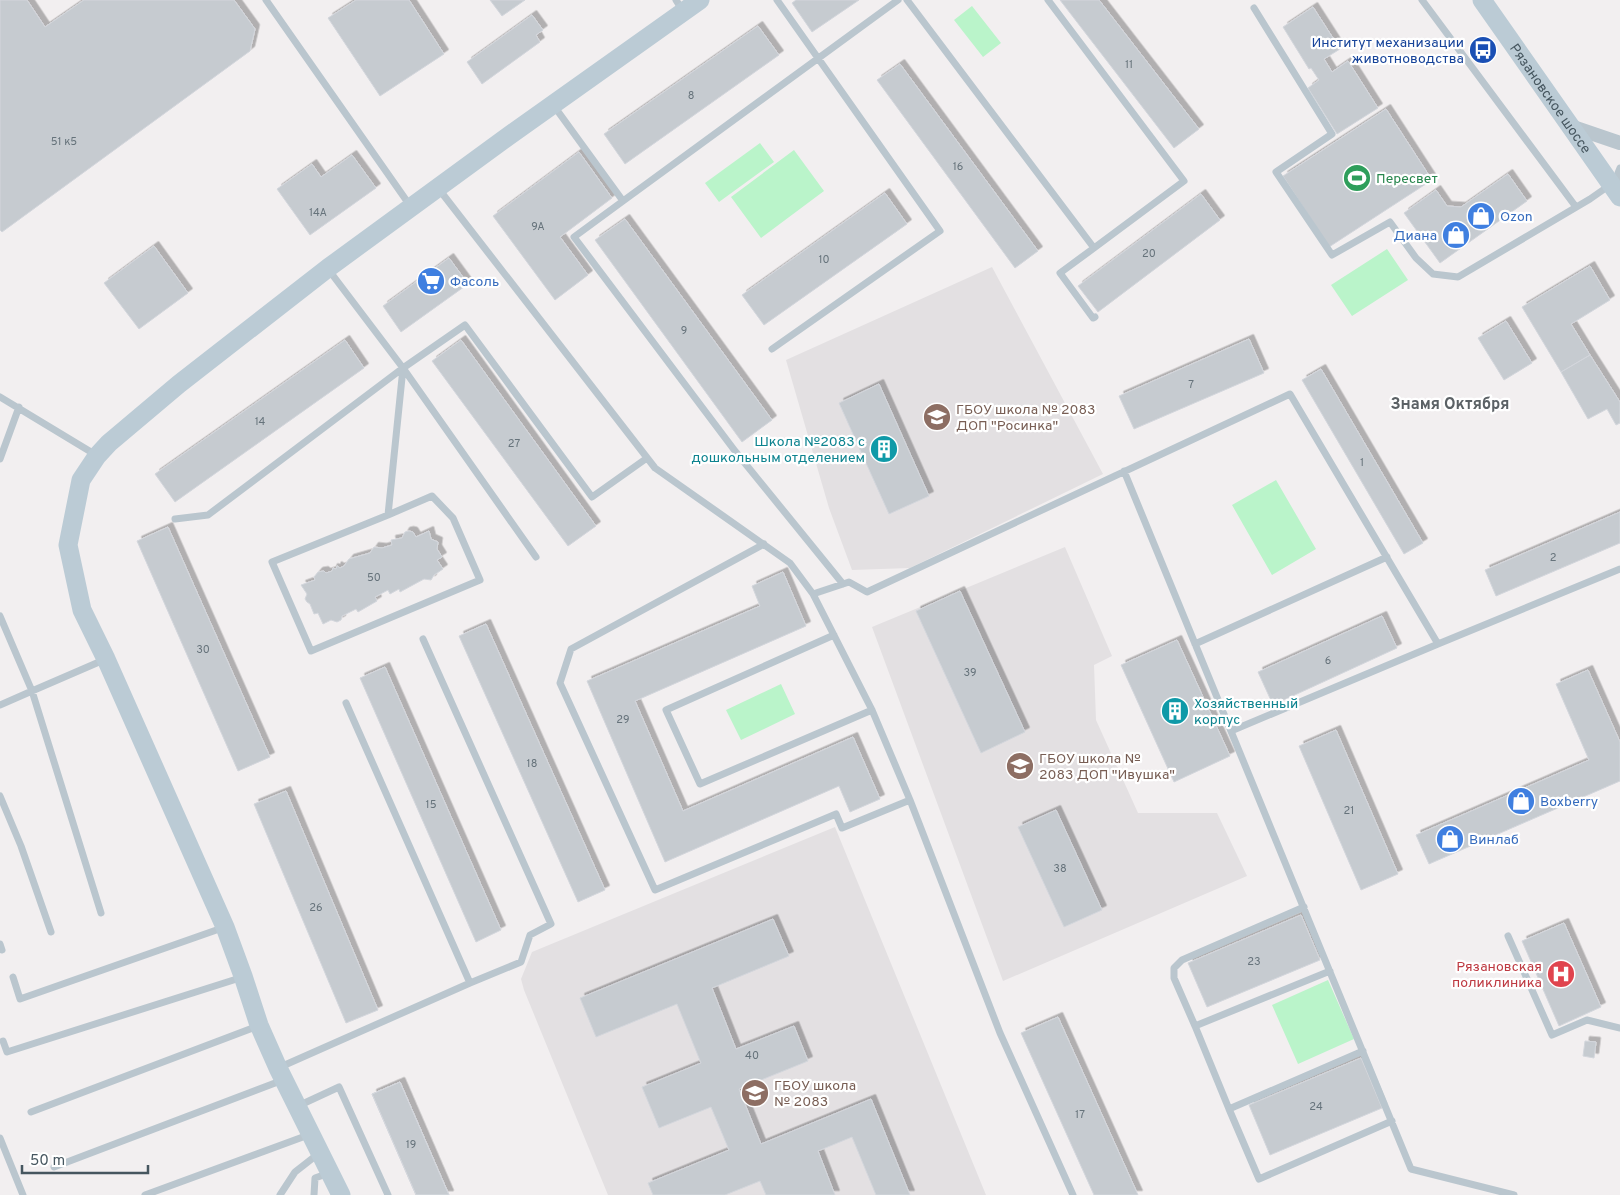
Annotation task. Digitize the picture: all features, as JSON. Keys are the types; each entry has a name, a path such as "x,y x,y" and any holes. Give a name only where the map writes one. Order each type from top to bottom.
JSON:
{"street":[{"path":"341,1195 259,1025 244,976 225,926 106,659 82,610 68,545 81,480 97,456 109,443 180,384 328,268 552,105 680,6 700,0"},
{"name":"Рязановское шоссе","path":"1482,0 1616,191"},
{"path":"1573,128 1620,143"}],"lane":[{"path":"266,0 411,207"},
{"path":"772,350 940,231 777,0"},
{"path":"843,584 735,451 574,237 898,0"},
{"path":"907,0 1094,248"},
{"path":"1048,0 1184,181 1060,273 1094,317"},
{"path":"1422,0 1576,207"},
{"path":"1254,8 1332,134 1276,172 1332,255 1390,222 1416,258 1433,274 1458,277 1576,207 1616,191 1620,168"},
{"path":"552,105 623,201"},
{"path":"438,187 656,468 790,563 813,594 872,710 910,800 1000,1033 1073,1195"},
{"path":"328,268 403,368 536,557"},
{"path":"174,519 208,515 403,368 465,325 592,497 647,458"},
{"path":"388,515 403,368"},
{"path":"813,594 849,582 867,592 1290,394 1438,644"},
{"path":"0,397 97,456"},
{"path":"0,459 19,407"},
{"path":"1124,471 1411,1169 1514,1195"},
{"path":"432,496 453,518 480,580 311,651 272,562 388,515 432,496"},
{"path":"764,544 571,649 560,683 655,890 836,814 842,828 910,800"},
{"path":"1195,644 1387,557"},
{"path":"1231,731 1620,569"},
{"path":"0,616 32,691 102,913"},
{"path":"834,635 666,710 700,784 872,710"},
{"path":"54,1167 281,1074 470,983 521,962 530,935 551,924 424,639"},
{"path":"0,705 106,659"},
{"path":"346,704 470,983"},
{"path":"0,796 21,846 51,932"},
{"path":"1304,907 1182,960 1174,968 1174,978 1259,1179 1392,1121"},
{"path":"13,977 20,998 225,926"},
{"path":"1508,936 1552,1035 1587,1020 1620,1028"},
{"path":"1195,1026 1330,971"},
{"path":"3,1041 7,1052 244,976"},
{"path":"31,1112 259,1025"},
{"path":"1229,1109 1363,1051"},
{"path":"298,1106 340,1088 388,1195"},
{"path":"145,1195 312,1134"},
{"path":"0,1138 23,1195"},
{"path":"280,1195 294,1172 321,1152"},
{"path":"314,1195 315,1178 331,1172"}],"shaded area":[{"name":"ГБОУ школа № 2083 ДОП \"Росинка\"","path":"992,267 1103,474 910,568 852,570 829,508 786,360"},
{"name":"ГБОУ школа № 2083 ДОП \"Ивушка\"","path":"1065,547 1112,656 1094,665 1096,720 1138,813 1217,813 1247,876 1003,981 872,627"},
{"name":"ГБОУ школа № 2083","path":"835,827 986,1195 608,1195 524,990 521,979 532,952"}],"green space":[{"path":"972,6 1001,43 983,57 954,20"},
{"path":"760,143 774,162 719,202 705,183"},
{"path":"794,150 824,191 761,238 731,197"},
{"path":"1387,249 1408,280 1352,316 1331,285"},
{"path":"1276,480 1316,549 1272,575 1232,505"},
{"path":"781,684 795,714 741,740 726,710"},
{"path":"1328,980 1354,1039 1298,1064 1272,1005"}],"building":[{"path":"0,0 27,0 45,27 84,0 234,0 255,29 250,51 2,232 0,230"},
{"path":"356,0 409,0 444,54 380,96 328,18"},
{"path":"490,0 525,0 502,16"},
{"path":"796,0 859,0 812,32 792,3"},
{"path":"1060,0 1099,0 1199,129 1174,148"},
{"path":"1313,7 1340,49 1324,59 1332,72 1348,61 1378,108 1337,134 1308,88 1319,80 1311,68 1309,69 1283,27"},
{"path":"532,15 543,30 536,35 540,42 482,84 467,62"},
{"path":"758,26 779,55 625,164 604,134"},
{"path":"900,64 1038,251 1015,268 877,80"},
{"name":"Пересвет","path":"1386,109 1432,180 1329,247 1283,176"},
{"path":"579,152 612,198 560,237 588,275 555,300 493,216"},
{"path":"352,155 376,188 310,235 277,189 312,164 321,177"},
{"path":"1508,174 1527,201 1440,263 1404,213 1436,190 1447,206 1461,207"},
{"path":"885,193 907,224 764,325 742,295"},
{"path":"1201,194 1220,220 1098,312 1078,286"},
{"path":"625,219 772,420 742,442 595,240"},
{"path":"154,246 188,293 139,329 104,283"},
{"path":"449,258 468,284 401,332 383,306"},
{"path":"1590,266 1610,300 1571,324 1590,355 1561,372 1522,307"},
{"path":"1506,321 1532,363 1504,380 1478,338"},
{"path":"1249,339 1264,373 1134,429 1119,396"},
{"path":"345,340 364,368 175,502 155,474"},
{"path":"461,340 596,526 568,546 432,361"},
{"path":"1590,355 1620,402 1620,423 1616,425 1607,409 1588,419 1561,372"},
{"path":"1321,369 1423,543 1404,554 1302,380"},
{"name":"Школа №2083 с дошкольным отделением","path":"879,384 929,496 889,514 839,403"},
{"path":"1620,512 1620,543 1496,596 1485,570"},
{"path":"168,527 270,757 238,771 137,541"},
{"path":"429,531 431,539 438,542 437,549 442,557 437,560 443,569 434,575 431,580 424,579 400,592 399,589 390,594 388,590 375,597 377,601 358,612 356,609 342,616 341,620 337,622 331,620 323,624 318,613 314,614 310,604 305,599 307,594 301,585 315,580 314,577 318,572 324,571 326,573 332,571 333,568 336,569 337,566 340,568 349,559 370,553 374,547 382,548 392,545 391,540 402,538 405,532 413,532 416,537"},
{"path":"783,572 806,626 635,701 683,811 853,737 880,799 850,812 839,786 665,862 587,681 760,606 752,586"},
{"path":"960,591 1025,732 981,753 916,611"},
{"path":"1382,616 1397,648 1273,705 1258,672"},
{"path":"486,624 605,890 578,902 459,636"},
{"name":"Хозяйственный корпус","path":"1177,640 1230,756 1174,782 1121,665"},
{"path":"385,667 501,930 476,942 360,678"},
{"path":"1588,670 1620,742 1620,781 1429,864 1416,835 1589,760 1556,684"},
{"path":"1336,730 1398,874 1361,890 1299,746"},
{"path":"286,791 378,1010 346,1023 254,804"},
{"path":"1056,810 1102,910 1064,927 1018,827"},
{"path":"1301,915 1320,960 1207,1007 1188,963"},
{"path":"773,919 789,956 712,988 736,1049 794,1026 808,1061 739,1089 761,1144 871,1099 910,1195 876,1195 852,1137 818,1151 835,1195 766,1195 760,1181 725,1195 653,1195 648,1183 729,1150 711,1107 659,1128 642,1087 701,1063 677,1004 596,1037 580,998"},
{"name":"Рязановская поликлиника","path":"1564,923 1601,1007 1559,1026 1522,941"},
{"path":"1058,1017 1138,1195 1094,1195 1021,1033"},
{"path":"1585,1041 1596,1042 1594,1058 1583,1056"},
{"path":"1361,1058 1382,1108 1270,1155 1249,1105"},
{"path":"400,1082 449,1195 416,1195 372,1094"},
{"path":"400,1082 449,1195 416,1195 372,1094"}],"place":[{"name":"Институт механизации животноводства","path":"1483,50"},
{"name":"Пересвет","path":"1357,178"},
{"name":"Ozon","path":"1481,216"},
{"name":"Диана","path":"1456,235"},
{"name":"Фасоль","path":"431,281"},
{"name":"ГБОУ школа № 2083 ДОП \"Росинка\"","path":"937,417"},
{"name":"Школа №2083 с дошкольным отделением","path":"884,449"},
{"name":"Хозяйственный корпус","path":"1175,711"},
{"name":"ГБОУ школа № 2083 ДОП \"Ивушка\"","path":"1020,766"},
{"name":"Boxberry","path":"1521,801"},
{"name":"Винлаб","path":"1450,839"},
{"name":"Рязановская поликлиника","path":"1561,974"},
{"name":"ГБОУ школа № 2083","path":"755,1093"}],"district":[{"name":"Знамя Октября","path":"1450,403"}]}
